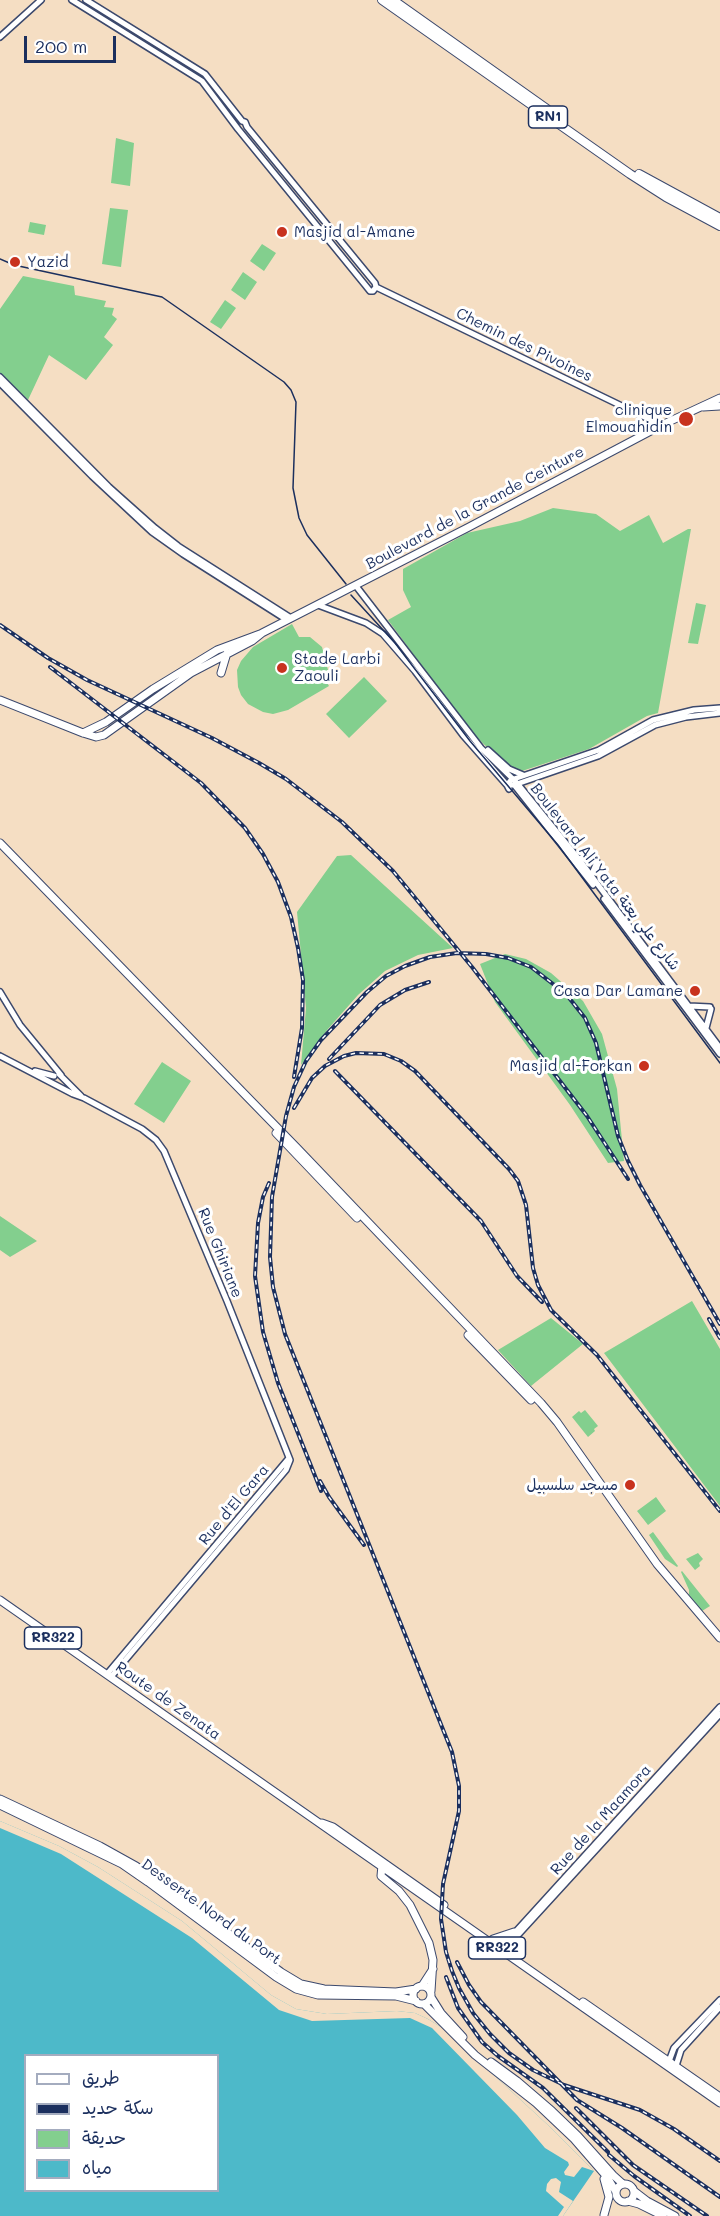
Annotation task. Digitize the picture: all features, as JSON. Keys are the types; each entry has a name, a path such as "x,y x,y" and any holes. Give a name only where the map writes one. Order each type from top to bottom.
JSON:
{"highway":[{"name":"RN1","path":"382,0 646,185 720,226"},
{"name":"RN1","path":"393,0 639,174 720,218"}],"main road":[{"name":"Boulevard de la Grande Ceinture","path":"0,700 82,733 96,737 104,735 191,673 262,633 662,425 720,398"},
{"name":"Boulevard de la Grande Ceinture","path":"701,407 720,406"},
{"name":"Boulevard de la Grande Ceinture","path":"82,733 106,722 217,650 262,633"},
{"path":"221,673 227,653"},
{"path":"0,843 541,1403 557,1422 656,1562 720,1638"},
{"path":"0,849 274,1130 546,1416 654,1566 720,1644"},
{"path":"467,1346 468,1335"},
{"name":"Route de Zenata","path":"0,1600 322,1823"},
{"name":"Desserte Nord du Port","path":"0,1799 100,1845 136,1866 281,1972 302,1984 324,1989 396,1992 419,1987"},
{"name":"Desserte Nord du Port","path":"0,1805 122,1864 276,1977 296,1989 318,1995 396,1996 424,2004"},
{"name":"RR322","path":"322,1823 327,1830 360,1853 493,1939 504,1949"},
{"name":"RR322","path":"322,1823 333,1827 383,1868 668,2063 720,2103"},
{"path":"383,1868 394,1887 410,1905 431,1951 433,1969 431,1994 424,2004 483,2062 521,2091 574,2139 601,2170 620,2200 639,2204 663,2216"},
{"path":"493,1939 514,1932"},
{"path":"416,2001 413,1995 433,1969"},
{"path":"419,1987 431,1994 446,2019 470,2044 552,2111 613,2175 624,2184 631,2186 643,2198 675,2216"},
{"name":"RR322","path":"675,2068 720,2097"},
{"path":"601,2170 609,2197 604,2215"},
{"path":"616,2192 619,2186 624,2184"},
{"path":"628,2201 633,2198 634,2191"}],"street":[{"path":"18,19 36,0"},
{"path":"0,35 41,0"},
{"path":"72,0 201,79 370,291 373,291 376,287 375,283 371,281 205,74 86,0"},
{"path":"238,128 242,121"},
{"path":"238,128 243,131 247,127"},
{"path":"366,286 371,281"},
{"name":"Chemin des Pivoines","path":"376,287 662,425"},
{"path":"0,377 75,456"},
{"path":"0,383 156,535 289,619"},
{"name":"Boulevard Ali Yata شارع علي يعتة","path":"356,586 510,784 581,868 720,1054"},
{"name":"Boulevard Ali Yata شارع علي يعتة","path":"318,605 366,623 383,634 415,671 463,735 578,858 720,1048"},
{"path":"510,784 523,775 599,750 656,719 694,710 720,708"},
{"path":"510,784 598,756 655,725 687,717 720,713"},
{"path":"475,740 509,769 523,775"},
{"path":"578,858 596,861 591,876"},
{"name":"Rue Ghiriane","path":"0,992 12,1014 51,1063 58,1076 81,1096 142,1129 156,1140 164,1151 289,1458"},
{"path":"689,1006 711,1008 706,1028"},
{"path":"0,1055 41,1073 58,1076 63,1083 56,1084 58,1076"},
{"name":"Rue Ghiriane","path":"8,1059 73,1094 81,1096"},
{"path":"41,1073 47,1070 51,1063"},
{"name":"Rue d'El Gara","path":"109,1676 286,1470 290,1464 289,1458"},
{"name":"Rue de la Maamora","path":"504,1949 514,1932 591,1853 720,1707"},
{"name":"Rue de la Maamora","path":"504,1949 720,1714"},
{"path":"668,2063 678,2043 720,2000"},
{"path":"675,2068 681,2050 720,2007"}],"green space":[{"path":"116,138 134,143 130,186 111,183"},
{"path":"110,208 128,210 121,267 102,264"},
{"path":"30,222 46,225 44,235 28,232"},
{"path":"262,244 276,253 264,271 250,261"},
{"path":"243,272 257,282 245,300 231,290"},
{"path":"23,276 74,286 75,295 106,301 104,307 114,308 112,315 117,319 104,337 113,345 86,380 49,355 28,400 0,373 0,309"},
{"path":"225,300 236,308 221,329 210,322"},
{"path":"553,508 596,514 620,531 649,515 663,543 691,529 658,713 647,716 589,749 522,771 511,770 470,731 388,620 411,607 403,590 403,569 467,533 520,521"},
{"path":"696,603 706,605 698,644 688,643"},
{"name":"Stade Larbi Zaouli","path":"292,624 299,637 310,637 322,647 328,670 322,674 329,686 288,710 273,714 263,712 248,704 241,695 237,670 241,661 253,647"},
{"path":"364,677 387,701 349,738 326,714"},
{"path":"351,855 453,948 418,955 385,971 358,995 301,1065 306,1008 297,912 337,856"},
{"path":"505,954 526,959 551,973 583,1001 602,1034 617,1089 624,1161 608,1163 570,1105 495,1002 480,964"},
{"path":"162,1062 191,1081 164,1123 134,1104"},
{"path":"0,1216 37,1241 10,1257 0,1250"},
{"path":"692,1301 720,1349 720,1506 604,1353"},
{"path":"551,1318 583,1344 531,1386 498,1350"},
{"path":"585,1410 598,1426 588,1437 572,1417 579,1411 581,1413"},
{"path":"656,1497 666,1511 648,1525 637,1511"},
{"path":"653,1532 677,1567 665,1559 649,1535"},
{"path":"698,1553 703,1559 695,1570 686,1559"},
{"path":"682,1571 710,1606 702,1611 689,1595"}],"water":[{"path":"0,1821 59,1846 98,1867 182,1921 271,1995 296,2009 327,2014 397,2011 415,2013 444,2029 594,2171 563,2216 0,2216"}],"pier":[{"path":"0,1821 59,1846 98,1867 182,1921 271,1995 296,2009 327,2014 397,2011 415,2013 428,2019 444,2029 594,2171 582,2167 574,2177 565,2175 568,2162 545,2148 517,2115 432,2028 410,2018 312,2021 279,2010 192,1938 61,1854 0,1828"},
{"path":"556,2178 561,2182 559,2192 573,2201 563,2216 558,2216 564,2207 546,2191 547,2184 551,2179"}],"tram line":[{"path":"0,259 14,265 162,297 284,382 291,390 296,402 293,488 299,518 307,535 346,584"},
{"path":"351,595 395,643 470,741 558,845 720,1063"}],"railway":[{"path":"0,625 48,658 87,680 212,738 259,763 286,779 342,822 393,871 472,967 587,1116 628,1179"},
{"path":"50,667 201,783 245,828 263,854 278,882 291,917 303,980 302,1028 294,1077"},
{"path":"720,1324 628,1161 618,1136 596,1043 585,1018 566,994 531,967 508,958 486,954 457,953 430,957 405,966 386,976 367,992 321,1040 306,1061 294,1087 286,1116 272,1197 270,1257 273,1287 285,1334 452,1752 459,1786 459,1811 443,1884 441,1919 446,1952 452,1971 473,2013 509,2053 533,2070 564,2085 640,2110 674,2129 720,2161"},
{"path":"329,1059 380,1005 405,990 429,982"},
{"path":"294,1108 312,1078 325,1066 344,1056 356,1053 384,1054 401,1061 415,1071 518,1181 526,1205 533,1268 538,1285 551,1310 597,1355 720,1511"},
{"path":"335,1071 481,1221 517,1276 542,1302"},
{"path":"269,1183 263,1197 258,1223 255,1276 263,1332 278,1383 321,1491"},
{"path":"709,1319 720,1338"},
{"path":"320,1481 364,1545"},
{"path":"457,1962 481,2002 577,2100 622,2128 720,2197"},
{"path":"446,1977 458,2008 482,2042 543,2088 608,2152"},
{"path":"576,2108 633,2165 707,2216"},
{"path":"609,2155 690,2216"}],"place":[{"name":"Masjid al-Amane","path":"282,232"},
{"name":"Yazid","path":"15,262"},
{"name":"clinique Elmouahidin","path":"686,419"},
{"name":"Stade Larbi Zaouli","path":"282,668"},
{"name":"Casa Dar Lamane","path":"695,991"},
{"name":"Masjid al-Forkan","path":"644,1066"},
{"name":"مسجد سلسبيل","path":"630,1485"}]}
